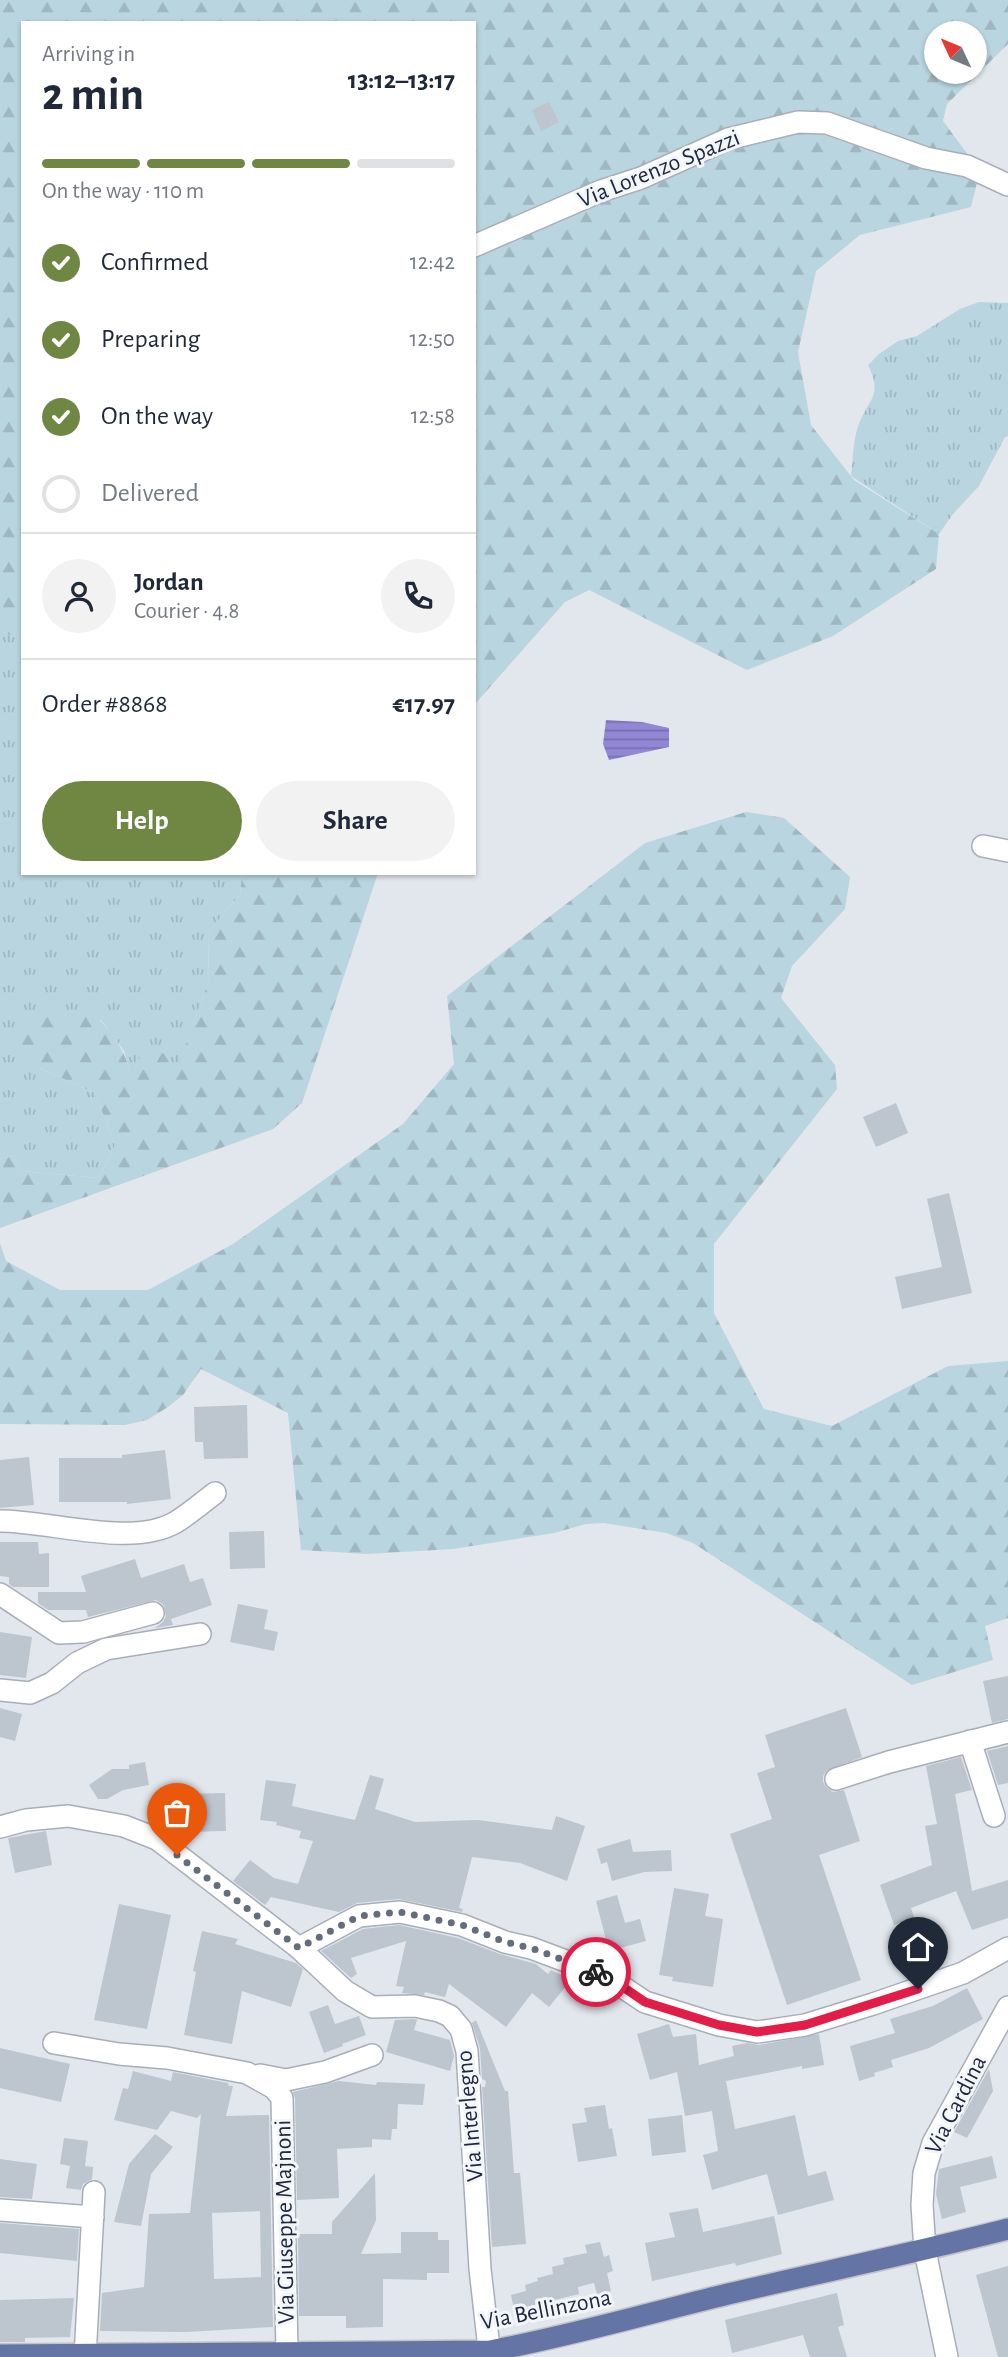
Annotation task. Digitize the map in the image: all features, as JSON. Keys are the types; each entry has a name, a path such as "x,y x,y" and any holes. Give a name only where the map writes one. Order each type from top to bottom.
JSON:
{"main road":[{"name":"Via Bellinzona","path":"0,2356 287,2352 490,2354 728,2294 925,2251 1008,2229"}],"street":[{"name":"Via Lorenzo Spazzi","path":"476,245 601,191 641,178 728,138 798,122 827,123 926,158 967,166 1008,185"},
{"path":"983,846 1008,851"},
{"path":"0,1521 136,1534 175,1522 215,1493"},
{"path":"0,1594 59,1633 83,1632 153,1613"},
{"path":"0,1690 30,1693 52,1682 77,1663 106,1649 200,1634"},
{"path":"836,1779 889,1762 1008,1732"},
{"path":"970,1741 994,1816"},
{"name":"Via Interlegno","path":"0,1827 26,1820 68,1816 124,1826 157,1839 299,1948 345,1991 372,2007 415,2006 450,2016 461,2029 467,2051 480,2269 490,2354"},
{"path":"299,1948 359,1916 400,1912 462,1925 505,1942 531,1948 607,1976 645,2002 719,2025 757,2032 805,2025 873,2004 962,1973 1008,1948"},
{"name":"Via Cardina","path":"947,2357 925,2251 922,2205 924,2173 933,2143 1008,2007"},
{"name":"Via Giuseppe Majnoni","path":"54,2043 119,2054 167,2058 247,2073 274,2088 282,2098 287,2352"},
{"path":"247,2073 286,2080 325,2072 372,2055"},
{"path":"85,2356 94,2192"},
{"path":"0,2210 93,2217"}],"green space":[{"path":"0,0 1008,0 1008,44 987,65 987,21 924,21 924,84 967,84 947,104 943,121 980,171 971,207 860,235 816,271 798,352 811,425 854,480 939,534 936,569 833,636 747,670 589,590 565,602 476,703 476,21 21,21 21,639 0,631"},
{"path":"979,302 1008,303 1008,436 979,486 939,534 851,476 858,427 875,389 868,365 898,341 917,336 960,309"},
{"path":"0,631 21,639 21,875 242,875 240,895 208,932 209,980 177,1070 130,1071 124,1051 101,1020 35,1066 95,1093 115,1145 99,1178 21,1171 12,1155 0,1159"},
{"path":"746,812 784,818 850,877 845,909 792,966 781,998 835,1065 837,1089 714,1244 714,1313 764,1409 832,1426 948,1366 1008,1361 1008,1618 985,1626 993,1660 912,1685 693,1543 666,1533 604,1523 453,1549 367,1554 301,1550 288,1413 201,1369 183,1395 147,1420 125,1425 0,1424 0,1243 6,1261 60,1290 148,1290 233,1244 403,1124 454,1064 447,996 645,843"},
{"path":"242,875 377,875 302,1103 273,1129 0,1228 0,1159 12,1155 21,1171 99,1178 115,1145 95,1093 35,1066 15,1046 16,1024 46,1012 87,1009 113,1036 130,1070 149,1046 166,1055 177,1069 209,980 208,932 240,895"}],"shaded area":[{"path":"606,720 642,722 669,728 669,747 609,760 603,744"}],"building":[{"path":"549,102 559,122 541,131 532,110"},
{"path":"896,1103 908,1133 876,1147 863,1117"},
{"path":"949,1193 972,1293 902,1309 895,1277 942,1267 927,1199"},
{"path":"247,1405 248,1458 204,1459 203,1442 195,1442 194,1407"},
{"path":"165,1450 171,1499 127,1504 59,1502 59,1458 122,1458 122,1455"},
{"path":"29,1457 34,1505 0,1508 0,1460"},
{"path":"264,1531 265,1568 230,1569 229,1532"},
{"path":"0,1542 38,1542 39,1554 49,1553 49,1587 13,1587 9,1584 9,1577 0,1576"},
{"path":"135,1559 141,1578 184,1564 190,1582 203,1578 212,1605 171,1619 173,1625 155,1628 166,1616 163,1604 156,1600 88,1617 86,1610 48,1610 38,1603 38,1592 86,1592 81,1576"},
{"path":"238,1604 268,1610 264,1629 278,1632 274,1651 230,1642"},
{"path":"0,1632 32,1637 26,1678 0,1675"},
{"path":"1008,1676 1008,1719 992,1723 983,1681"},
{"path":"0,1708 22,1714 15,1741 0,1737"},
{"path":"846,1708 862,1757 827,1770 823,1782 833,1792 844,1790 860,1841 819,1855 861,1980 787,2005 730,1834 772,1819 757,1773 775,1767 765,1735"},
{"path":"1008,1746 1008,1783 998,1785 987,1751"},
{"path":"961,1757 972,1790 955,1794 972,1891 1008,1880 1008,1918 972,1930 956,1891 911,1908 914,1917 894,1925 880,1885 932,1865 925,1826 937,1824 926,1766"},
{"path":"145,1762 149,1785 123,1790 107,1799 98,1799 89,1785 112,1769 129,1769 129,1765"},
{"path":"370,1775 384,1779 375,1809 415,1822 478,1820 552,1830 556,1816 585,1826 567,1881 520,1863 472,1857 459,1908 463,1909 462,1912 399,1899 357,1903 339,1912 271,1897 265,1905 233,1881 250,1860 274,1878 298,1884 313,1841 299,1838 301,1831 276,1825 277,1822 260,1820 266,1780 296,1784 292,1806 355,1820"},
{"path":"225,1793 226,1831 182,1832 181,1794"},
{"path":"46,1831 52,1865 15,1873 8,1838"},
{"path":"630,1839 633,1852 671,1850 672,1871 644,1872 612,1881 607,1862 601,1864 597,1849"},
{"path":"674,1888 709,1894 705,1916 723,1919 713,1987 672,1981 673,1977 659,1975"},
{"path":"617,1895 625,1923 640,1919 646,1941 609,1951 596,1901"},
{"path":"119,1904 171,1915 147,2029 94,2020"},
{"path":"399,1925 458,1938 536,1964 548,1974 551,1970 571,1980 549,2007 532,1993 506,2027 449,1984 445,1997 425,1992 424,1995 402,1993 404,1987 396,1986 406,1941 351,1958 357,1974 351,1978 321,1951 363,1929"},
{"path":"202,1931 238,1939 235,1944 296,1963 303,1969 291,2007 242,1991 232,2044 184,2035"},
{"path":"967,1988 983,2019 929,2048 891,2060 893,2067 859,2081 850,2046 895,2033 890,2019 933,2006"},
{"path":"328,2005 335,2024 359,2016 366,2035 324,2053 309,2012"},
{"path":"395,2020 417,2020 414,2030 450,2040 454,2056 450,2071 386,2052"},
{"path":"476,2020 505,2091 508,2091 514,2173 520,2173 526,2244 492,2247 482,2087 485,2087 486,2081 482,2079 480,2048 472,2023"},
{"path":"669,2024 673,2037 696,2034 699,2065 734,2056 732,2046 747,2043 759,2045 819,2034 824,2065 802,2069 802,2066 726,2081 735,2129 795,2115 808,2176 826,2171 834,2200 778,2215 767,2174 712,2190 703,2155 718,2151 712,2111 685,2116 677,2072 650,2080 637,2034"},
{"path":"0,2048 70,2064 61,2102 0,2088"},
{"path":"989,2069 993,2091 967,2138 954,2132"},
{"path":"133,2071 171,2081 173,2072 233,2086 226,2116 269,2115 273,2327 186,2332 100,2331 102,2293 144,2287 149,2214 190,2213 201,2114 197,2118 171,2111 157,2130 114,2120 123,2088 128,2089","holes":["260,2211 261,2277 214,2279 212,2213"]},
{"path":"339,2081 376,2085 377,2082 425,2084 423,2105 398,2104 397,2129 392,2129 391,2140 372,2139 372,2147 337,2149 339,2198 297,2200 293,2092"},
{"path":"605,2105 617,2156 578,2162 572,2124 587,2122 584,2108"},
{"path":"682,2115 686,2152 652,2156 648,2119"},
{"path":"155,2134 173,2147 151,2174 141,2226 114,2222 129,2164"},
{"path":"64,2138 88,2141 85,2166 93,2167 92,2179 83,2184 81,2190 66,2188 70,2166 60,2164"},
{"path":"992,2156 997,2178 960,2187 966,2212 942,2219 936,2194 939,2169"},
{"path":"0,2159 37,2164 32,2199 0,2197"},
{"path":"375,2173 376,2220 361,2254 401,2253 401,2232 438,2232 438,2240 449,2240 449,2273 427,2273 427,2280 383,2279 383,2327 346,2328 346,2316 299,2316 298,2234 332,2234 332,2222"},
{"path":"698,2208 703,2232 774,2216 782,2254 736,2266 735,2263 652,2281 645,2243 675,2237 669,2213"},
{"path":"0,2223 79,2229 77,2261 0,2253"},
{"path":"600,2242 604,2257 609,2255 613,2271 607,2273 611,2291 597,2294 594,2283 578,2287 579,2294 514,2310 511,2295 526,2291 525,2285 538,2281 537,2278 553,2274 552,2267 564,2264 563,2258 587,2253 585,2245"},
{"path":"1008,2266 1008,2357 998,2357 976,2275"},
{"path":"837,2293 844,2325 838,2327 847,2357 810,2357 803,2335 732,2353 725,2320"},
{"path":"74,2298 70,2337 25,2338 25,2342 0,2342 0,2300"}],"way so far":[{"path":"177,1855 299,1948 359,1916 400,1912 462,1925 596,1972"}],"route":[{"path":"596,1972 607,1976 645,2002 719,2025 757,2032 805,2025 918,1989"}]}
